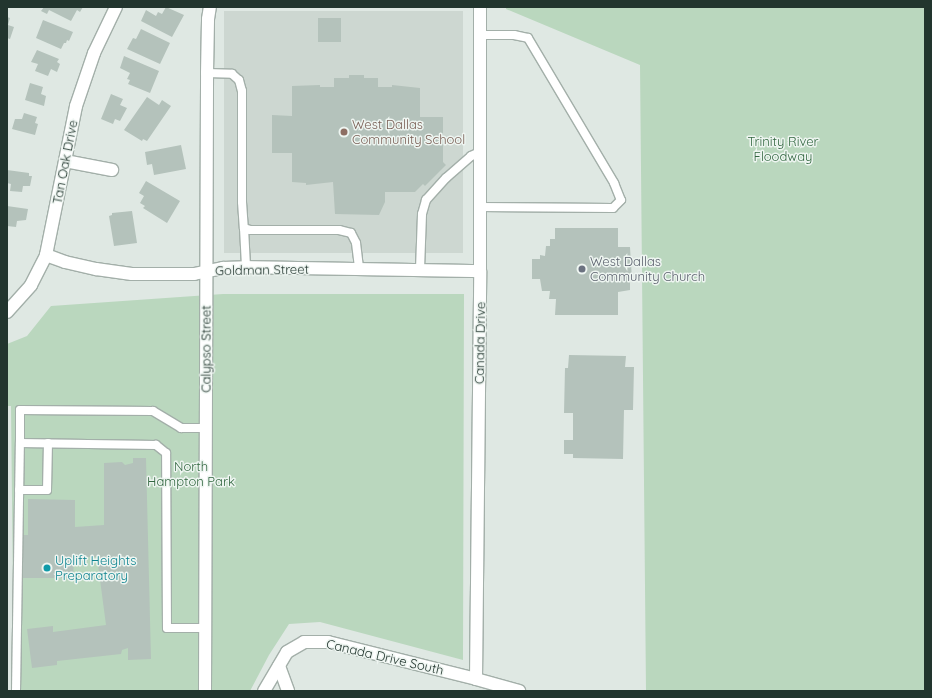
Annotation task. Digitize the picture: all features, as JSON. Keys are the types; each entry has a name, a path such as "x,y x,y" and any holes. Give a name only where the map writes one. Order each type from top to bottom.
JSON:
{"street":[{"name":"Tan Oak Drive","path":"7,312 13,308 31,285 46,255 76,106 94,53 116,7"},
{"name":"Calypso Street","path":"205,691 207,73 208,19 210,7"},
{"name":"Canada Drive","path":"476,679 480,271 480,7"},
{"path":"65,161 112,170"},
{"name":"Goldman Street","path":"46,255 64,262 96,269 132,274 186,274 206,272 223,268 246,267 480,271"},
{"name":"Canada Drive South","path":"264,691 287,652 304,642 328,642 519,691"},
{"path":"279,666 288,691"}],"lane":[{"path":"480,35 514,35 528,38 614,183 621,200 613,208 480,207"},
{"path":"207,73 232,74 239,80 242,91 242,202 246,267"},
{"path":"420,269 422,214 426,200 446,178 471,156 480,152"},
{"path":"244,228 250,230 339,230 351,233 356,243 359,269"},
{"path":"16,691 20,410 153,411 181,428 206,428"},
{"path":"20,443 156,445 166,453 167,628 205,628"},
{"path":"19,490 47,490 48,443"}],"shaded area":[{"name":"West Dallas Community School","path":"224,11 463,11 463,253 224,253"}],"green space":[{"name":"Trinity River Floodway","path":"506,7 925,7 925,691 646,691 640,65 506,9"},
{"name":"North Hampton Park","path":"223,294 464,294 463,660 320,622 289,624 269,655 250,691 14,691 11,406 7,406 7,344 27,336 51,306"}],"building":[{"path":"44,7 83,7 80,12 77,10 71,21 49,10 47,14 41,11"},
{"path":"166,7 184,15 172,37 141,21 146,10 156,16 158,12 162,14"},
{"path":"7,17 10,18 8,25 14,27 10,39 7,38"},
{"path":"318,18 341,18 341,42 318,42"},
{"path":"43,20 73,32 69,41 67,40 66,43 64,43 61,49 36,38"},
{"path":"141,29 170,43 160,64 127,49 133,38 136,39"},
{"path":"37,50 59,59 57,62 60,64 57,72 51,69 48,76 35,71 38,64 31,62"},
{"path":"124,56 159,71 150,93 128,84 130,80 127,79 130,73 120,68"},
{"path":"349,75 364,75 364,78 378,78 378,87 392,87 392,85 420,88 420,117 443,117 443,162 446,165 425,186 423,184 415,192 385,192 385,202 379,215 335,214 333,182 306,185 306,183 292,182 292,153 272,153 272,115 292,116 292,86 320,85 320,87 334,87 334,78 349,78"},
{"path":"30,83 43,87 41,94 46,96 44,106 25,100"},
{"path":"111,94 123,99 120,105 127,108 120,121 115,119 113,124 101,119"},
{"path":"147,97 159,105 162,100 171,106 147,141 143,139 142,141 124,130"},
{"path":"24,113 37,117 35,123 38,124 35,135 12,129 15,119 22,119"},
{"path":"181,145 186,169 154,175 152,164 147,165 145,152"},
{"path":"7,170 29,173 29,176 32,176 30,186 23,186 22,192 10,191 11,184 7,183"},
{"path":"146,181 180,201 167,223 143,208 145,206 140,203 144,196 139,193"},
{"path":"7,206 28,209 26,220 17,221 16,227 7,226"},
{"path":"132,211 137,243 114,246 109,216 112,215 112,213"},
{"name":"West Dallas Community Church","path":"555,228 618,228 618,247 630,247 632,280 630,280 630,290 618,292 618,315 555,315 556,299 549,299 550,291 542,291 540,279 532,279 532,259 540,259 540,255 545,256 546,246 550,246 550,239 555,239"},
{"path":"569,355 626,356 625,367 634,367 633,410 624,410 623,459 573,458 573,454 564,454 564,440 573,440 573,413 564,413 565,368 568,368"},
{"name":"Uplift Heights Preparatory","path":"133,458 146,458 151,659 128,660 128,648 122,650 121,654 57,661 57,665 32,668 27,629 53,626 53,632 106,625 97,557 74,557 73,578 20,578 22,535 28,535 28,499 75,500 75,527 104,525 104,463 122,462 125,465 133,463"}],"place":[{"name":"West Dallas Community School","path":"344,132"},
{"name":"West Dallas Community Church","path":"582,269"},
{"name":"Uplift Heights Preparatory","path":"47,568"}]}
